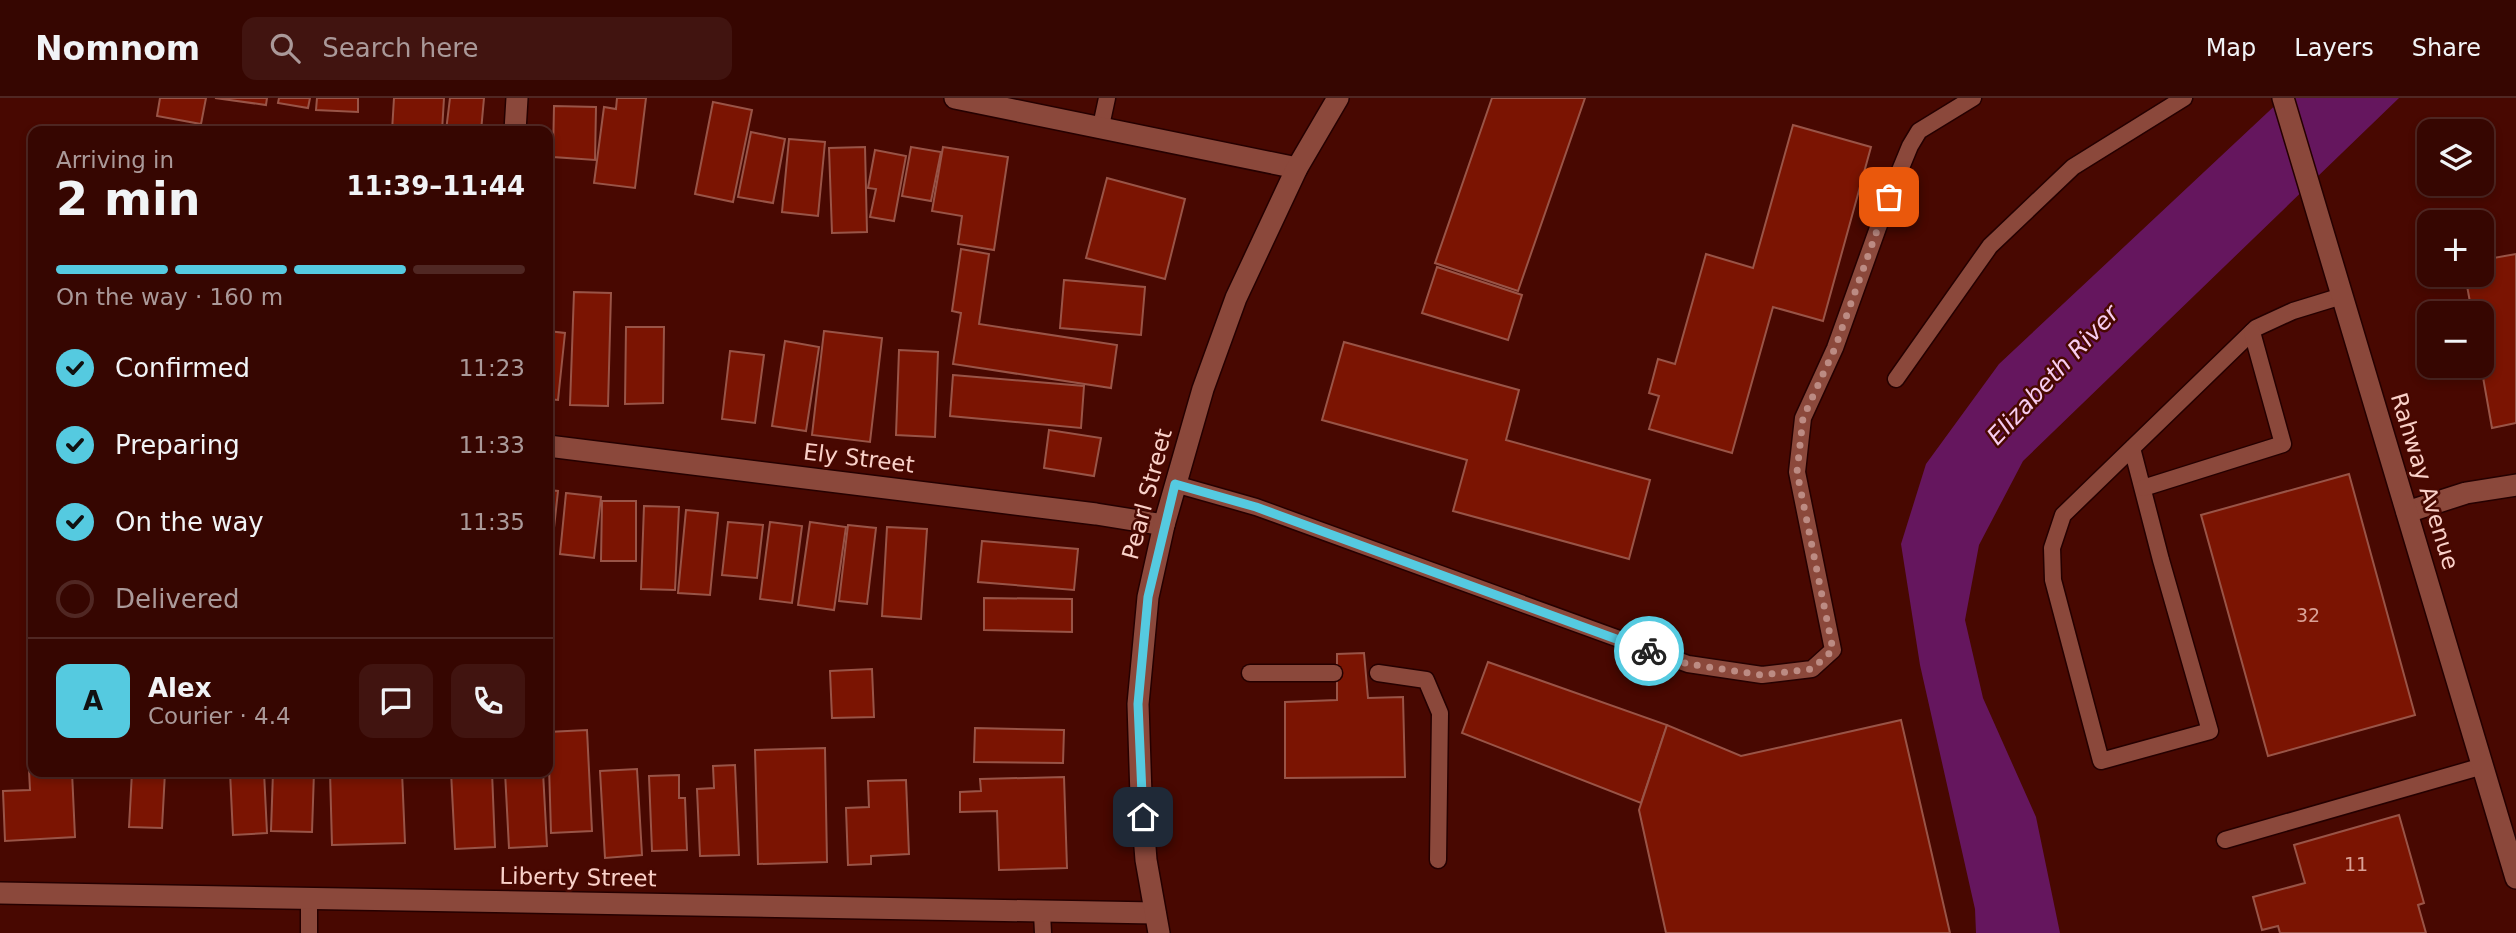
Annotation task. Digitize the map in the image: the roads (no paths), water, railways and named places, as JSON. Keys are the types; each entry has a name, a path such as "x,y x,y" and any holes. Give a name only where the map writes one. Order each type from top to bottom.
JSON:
{"street":[{"path":"515,126 517,98"},
{"path":"955,98 1297,168"},
{"name":"Pearl Street","path":"1157,923 1145,848 1138,704 1148,597 1175,484 1203,389 1236,298 1297,168 1338,98"},
{"name":"Rahway Avenue","path":"2283,98 2516,878"},
{"name":"Ely Street","path":"553,447 1097,514 1164,525"},
{"path":"2407,512 2466,493 2516,485"},
{"name":"Liberty Street","path":"0,893 309,899 1042,923 1157,923"}],"lane":[{"path":"1101,126 1107,98"},
{"path":"1175,484 1256,507 1688,664 1762,675 1812,669 1833,650 1797,472 1803,418 1835,348 1910,146 1919,131 1973,98"},
{"path":"1896,379 1990,246 2073,167 2185,98"},
{"path":"2132,448 2210,731 2101,761 2053,580 2052,548 2063,515 2132,448 2256,328 2293,311 2342,296"},
{"path":"2143,488 2283,444 2252,332"},
{"path":"1250,673 1334,673"},
{"path":"1378,673 1426,680 1440,713 1438,860"},
{"path":"2225,840 2483,766"},
{"path":"309,899 309,933"}],"water":[{"name":"Elizabeth River","path":"2283,98 2399,98 2023,461 1979,545 1965,620 1983,698 2036,817 2060,933 1976,933 1975,909 1920,665 1901,544 1926,464 1999,364"}]}
